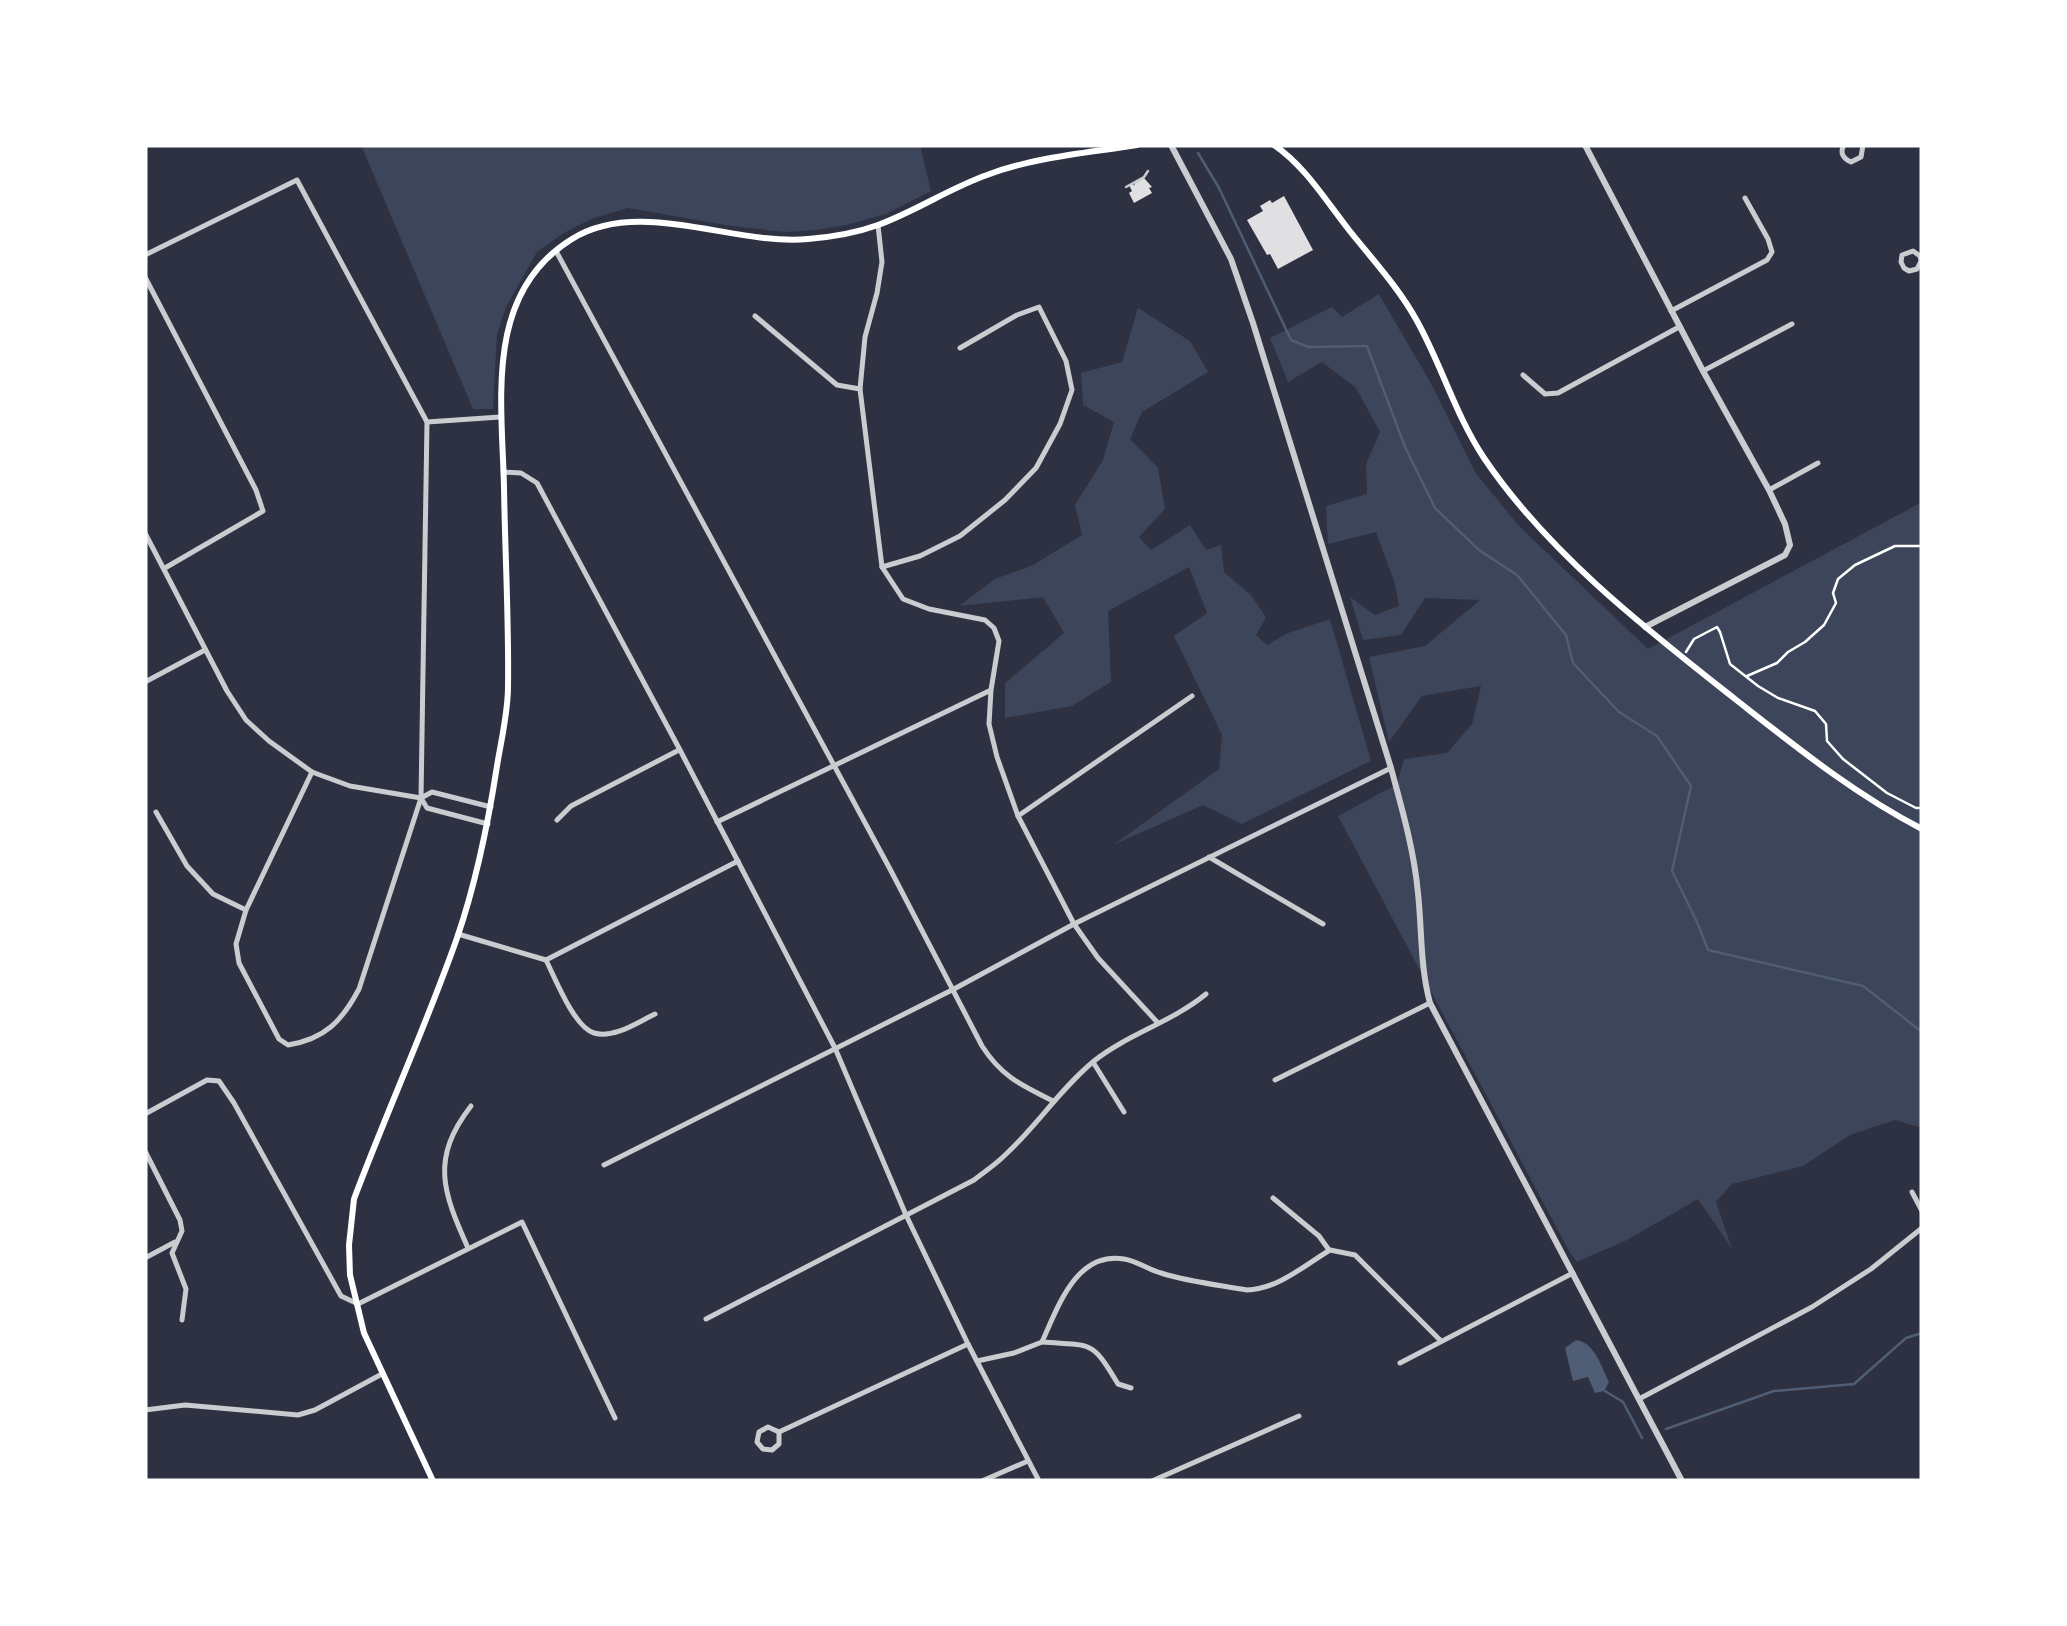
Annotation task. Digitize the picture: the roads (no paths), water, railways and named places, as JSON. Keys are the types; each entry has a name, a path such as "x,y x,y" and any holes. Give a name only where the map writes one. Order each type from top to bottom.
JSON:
{"main road":[{"path":"433,1481 364,1334 350,1275 349,1245 354,1199 458,934 488,824 508,692 500,417 502,348 526,283 573,238 622,223 659,224 776,240 831,236 878,225 993,172 1136,145"},
{"path":"1274,145 1297,165 1408,305 1456,410 1482,454 1500,480 1582,571 1645,627 1822,767 1922,829"}],"street":[{"path":"1171,145 1231,259 1403,811 1416,878 1421,959 1430,1003 1682,1481"},
{"path":"1585,145 1702,371 1769,490 1790,544 1786,552 1645,627"},
{"path":"1844,145 1842,153 1851,162 1860,157 1861,145"},
{"path":"145,254 297,180 428,422 421,798 347,1012 329,1030 306,1042 288,1045 279,1039 239,963 236,944 246,910 312,772"},
{"path":"1672,311 1767,260 1772,252 1768,239 1745,198"},
{"path":"878,225 882,262 864,336 860,389 882,567 903,599 929,609 985,620 994,628 999,641 989,724 1018,816 1074,924 1098,958 1158,1023"},
{"path":"556,251 982,1046 1010,1080 1053,1101"},
{"path":"1913,251 1921,256 1917,269 1909,271 1900,262 1902,255 1913,251"},
{"path":"145,277 256,490 263,511 164,568"},
{"path":"882,567 920,556 960,536 1005,500 1036,468 1060,424 1072,390 1066,361 1040,307 1017,315 960,348"},
{"path":"755,316 837,385 860,389"},
{"path":"1702,371 1792,324"},
{"path":"1522,376 1545,394 1558,392 1680,328"},
{"path":"428,422 500,417"},
{"path":"1769,490 1818,463"},
{"path":"504,472 521,473 537,483 680,750 835,1048 906,1215 1039,1481"},
{"path":"145,533 227,691 246,720 269,741 312,772 350,786 421,798 432,792 490,807"},
{"path":"145,682 205,650"},
{"path":"717,822 991,690"},
{"path":"1018,816 1192,696"},
{"path":"557,820 571,806 680,750"},
{"path":"604,1165 1074,924 1390,768"},
{"path":"421,798 427,808 488,824"},
{"path":"156,812 187,866 213,894 246,910"},
{"path":"1210,857 1323,924"},
{"path":"458,934 546,960 738,860"},
{"path":"546,960 566,1002 594,1033 613,1032 655,1014"},
{"path":"706,1319 974,1180 1004,1156 1093,1062 1206,994"},
{"path":"1275,1080 1430,1003"},
{"path":"1093,1062 1124,1112"},
{"path":"145,1114 207,1080 219,1081 341,1296 358,1304 522,1222 614,1418"},
{"path":"468,1248 448,1202 444,1180 446,1155 456,1126 471,1106"},
{"path":"145,1150 180,1220 182,1231 172,1253 186,1289 182,1320"},
{"path":"1912,1192 1922,1211"},
{"path":"1272,1198 1320,1236 1329,1250"},
{"path":"1639,1399 1812,1307 1922,1228"},
{"path":"145,1258 177,1241"},
{"path":"1042,1342 1062,1299 1082,1270 1106,1260 1125,1259 1162,1274 1260,1290 1329,1250 1354,1255 1440,1340"},
{"path":"1400,1363 1573,1273"},
{"path":"976,1361 1042,1342 1087,1345 1098,1352 1118,1384 1131,1388"},
{"path":"779,1432 779,1444 772,1450 763,1449 757,1442 759,1432 768,1427 779,1432 968,1344"},
{"path":"145,1410 185,1404 298,1415 382,1374"},
{"path":"1152,1481 1299,1416"},
{"path":"982,1481 1028,1460"}],"lane":[{"path":"1126,187 1148,171"}],"waterway":[{"path":"1198,153 1219,188 1291,340 1308,347 1367,346 1405,447 1435,508 1479,550 1517,575 1566,635 1573,663 1619,712 1657,736 1691,786 1672,871 1708,950 1863,986 1922,1032"},
{"path":"1666,1429 1774,1391 1854,1384 1906,1338 1922,1333"},
{"path":"1605,1391 1623,1402 1642,1438"}]}
